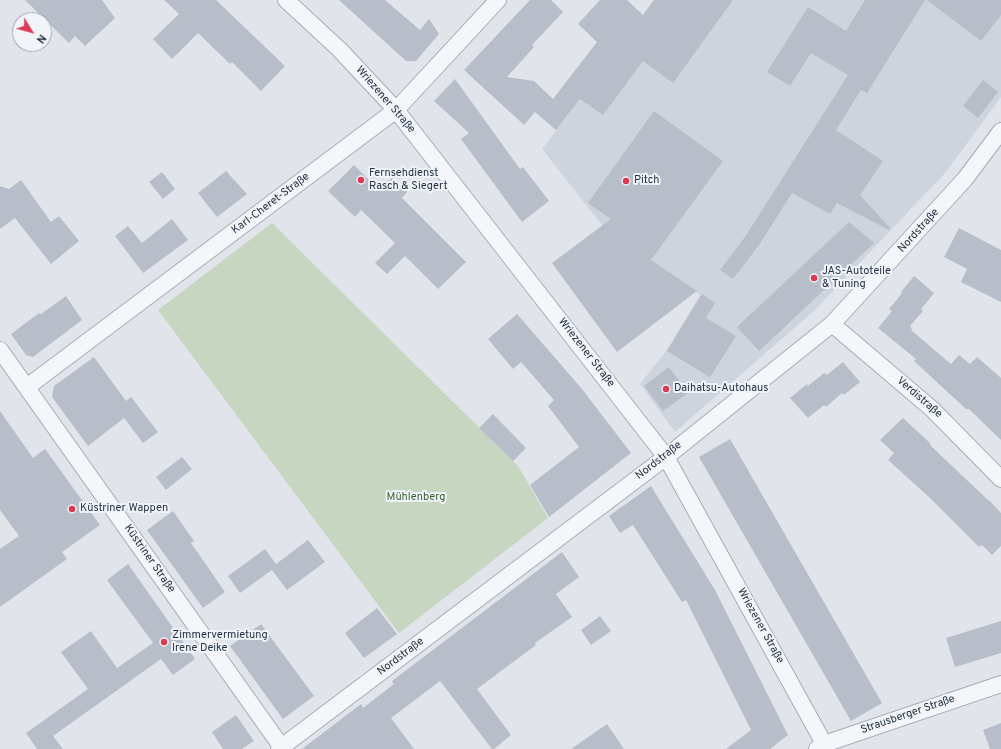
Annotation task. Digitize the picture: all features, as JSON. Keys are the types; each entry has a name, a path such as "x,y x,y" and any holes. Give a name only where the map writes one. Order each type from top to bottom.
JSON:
{"street":[{"name":"Wriezener Straße","path":"286,0 340,50 396,110 666,457 823,747"},
{"name":"Karl-Cheret-Straße","path":"27,387 396,110 498,0"},
{"name":"Nordstraße","path":"281,748 666,457 832,324 965,179 1001,131"},
{"name":"Verdistraße","path":"832,324 932,408 1001,478"},
{"name":"Küstriner Straße","path":"0,350 281,748"},
{"name":"Strausberger Straße","path":"823,747 1001,684"}],"shaded area":[{"path":"654,0 1001,0 1001,97 946,172 815,310 675,432 640,384 666,351 700,295 605,229 542,149"}],"green space":[{"name":"Mühlenberg","path":"272,223 518,466 548,518 399,633 158,310"}],"building":[{"path":"25,0 102,0 115,18 85,46 75,36 69,43 52,26 52,12 37,12"},
{"path":"164,0 216,0 285,66 261,91 232,62 230,64 198,33 172,59 153,39 179,14"},
{"path":"339,0 385,0 420,30 429,19 439,34 416,61 406,61"},
{"path":"530,0 551,0 563,12 532,45 534,47 507,77 534,81 553,99 597,42 578,24 600,0 627,0 643,15 654,0 733,0 673,83 643,61 603,115 580,99 556,130 535,112 524,125 464,70"},
{"path":"865,0 925,0 867,93 861,90 836,130 883,161 860,195 890,228 889,230 837,203 830,214 792,193 759,245 733,279 720,270 745,237 848,75 811,53 790,86 767,72 808,7 846,31"},
{"path":"927,0 1001,0 1001,15 981,41"},
{"path":"455,79 520,169 523,167 549,201 522,222 461,139 469,133 434,101"},
{"path":"983,80 998,92 978,118 963,106"},
{"path":"654,111 723,161 651,260 697,291 617,352 552,263 611,219 588,203"},
{"path":"354,165 380,191 392,178 407,192 402,198 466,262 438,289 405,256 387,274 375,263 395,243 361,210 355,217 328,191"},
{"path":"226,171 247,194 217,217 198,193"},
{"path":"162,172 175,189 163,199 149,182"},
{"path":"21,180 51,222 59,216 79,241 51,264 15,218 0,229 0,186 9,189"},
{"path":"172,219 188,240 143,273 115,236 128,226 142,243"},
{"name":"JAS-Autoteile & Tuning","path":"849,222 874,243 759,351 737,327"},
{"path":"959,228 1001,250 1001,302 961,282 967,269 944,257"},
{"path":"914,276 934,293 921,309 923,311 910,326 912,329 911,330 951,364 959,355 970,364 977,357 1001,378 1001,440 969,409 966,409 914,361 916,359 878,328 892,311 889,309"},
{"path":"702,294 715,303 706,318 736,336 710,377 667,351"},
{"path":"66,296 82,320 33,357 26,355 11,334 39,313 41,314"},
{"path":"517,314 582,389 631,453 549,517 530,485 579,447 548,406 554,400 521,362 513,369 488,339"},
{"path":"94,357 126,401 131,397 158,432 143,443 124,418 88,446 52,397 54,386"},
{"path":"843,362 860,382 844,395 842,393 826,407 824,405 808,418 790,398 807,384 808,386 824,373 827,375"},
{"name":"Daihatsu-Autohaus","path":"669,367 688,393 663,411 644,386"},
{"path":"0,411 33,458 45,449 100,525 62,552 67,559 0,607 0,549 19,536 0,510"},
{"path":"493,414 526,448 513,461 479,428"},
{"path":"903,418 1001,513 1001,546 992,555 982,545 979,547 930,498 888,460 894,453 880,440"},
{"path":"730,439 882,703 851,721 699,457"},
{"path":"182,457 192,469 166,490 156,477"},
{"path":"651,486 715,590 788,735 770,749 726,749 751,730 686,600 682,602 633,525 620,533 609,516"},
{"path":"173,511 194,541 191,543 225,592 203,608 147,530"},
{"path":"308,540 325,562 287,590 272,570 240,593 228,576 265,549 276,564"},
{"path":"562,552 579,577 556,594 572,617 535,643 536,645 477,689 511,735 494,749 492,749 440,681 391,718 414,749 302,749 361,704 363,708 394,684 392,681"},
{"path":"128,564 195,659 173,675 161,659 53,736 63,749 37,749 26,733 88,689 61,652 91,631 117,668 153,643 107,580"},
{"path":"377,608 397,634 364,658 345,633"},
{"path":"600,616 611,631 591,645 581,630"},
{"path":"1001,621 1001,653 955,667 946,638"},
{"path":"261,624 314,696 283,719 230,646"},
{"path":"236,715 254,741 242,749 223,749 212,732"},
{"path":"1001,723 1001,749 990,749 983,730"},
{"path":"607,724 624,749 571,749"}],"place":[{"name":"Fernsehdienst Rasch & Siegert","path":"361,180"},
{"name":"Pitch","path":"626,181"},
{"name":"JAS-Autoteile & Tuning","path":"814,278"},
{"name":"Daihatsu-Autohaus","path":"666,389"},
{"name":"Küstriner Wappen","path":"72,509"},
{"name":"Zimmervermietung Irene Deike","path":"164,642"}]}
